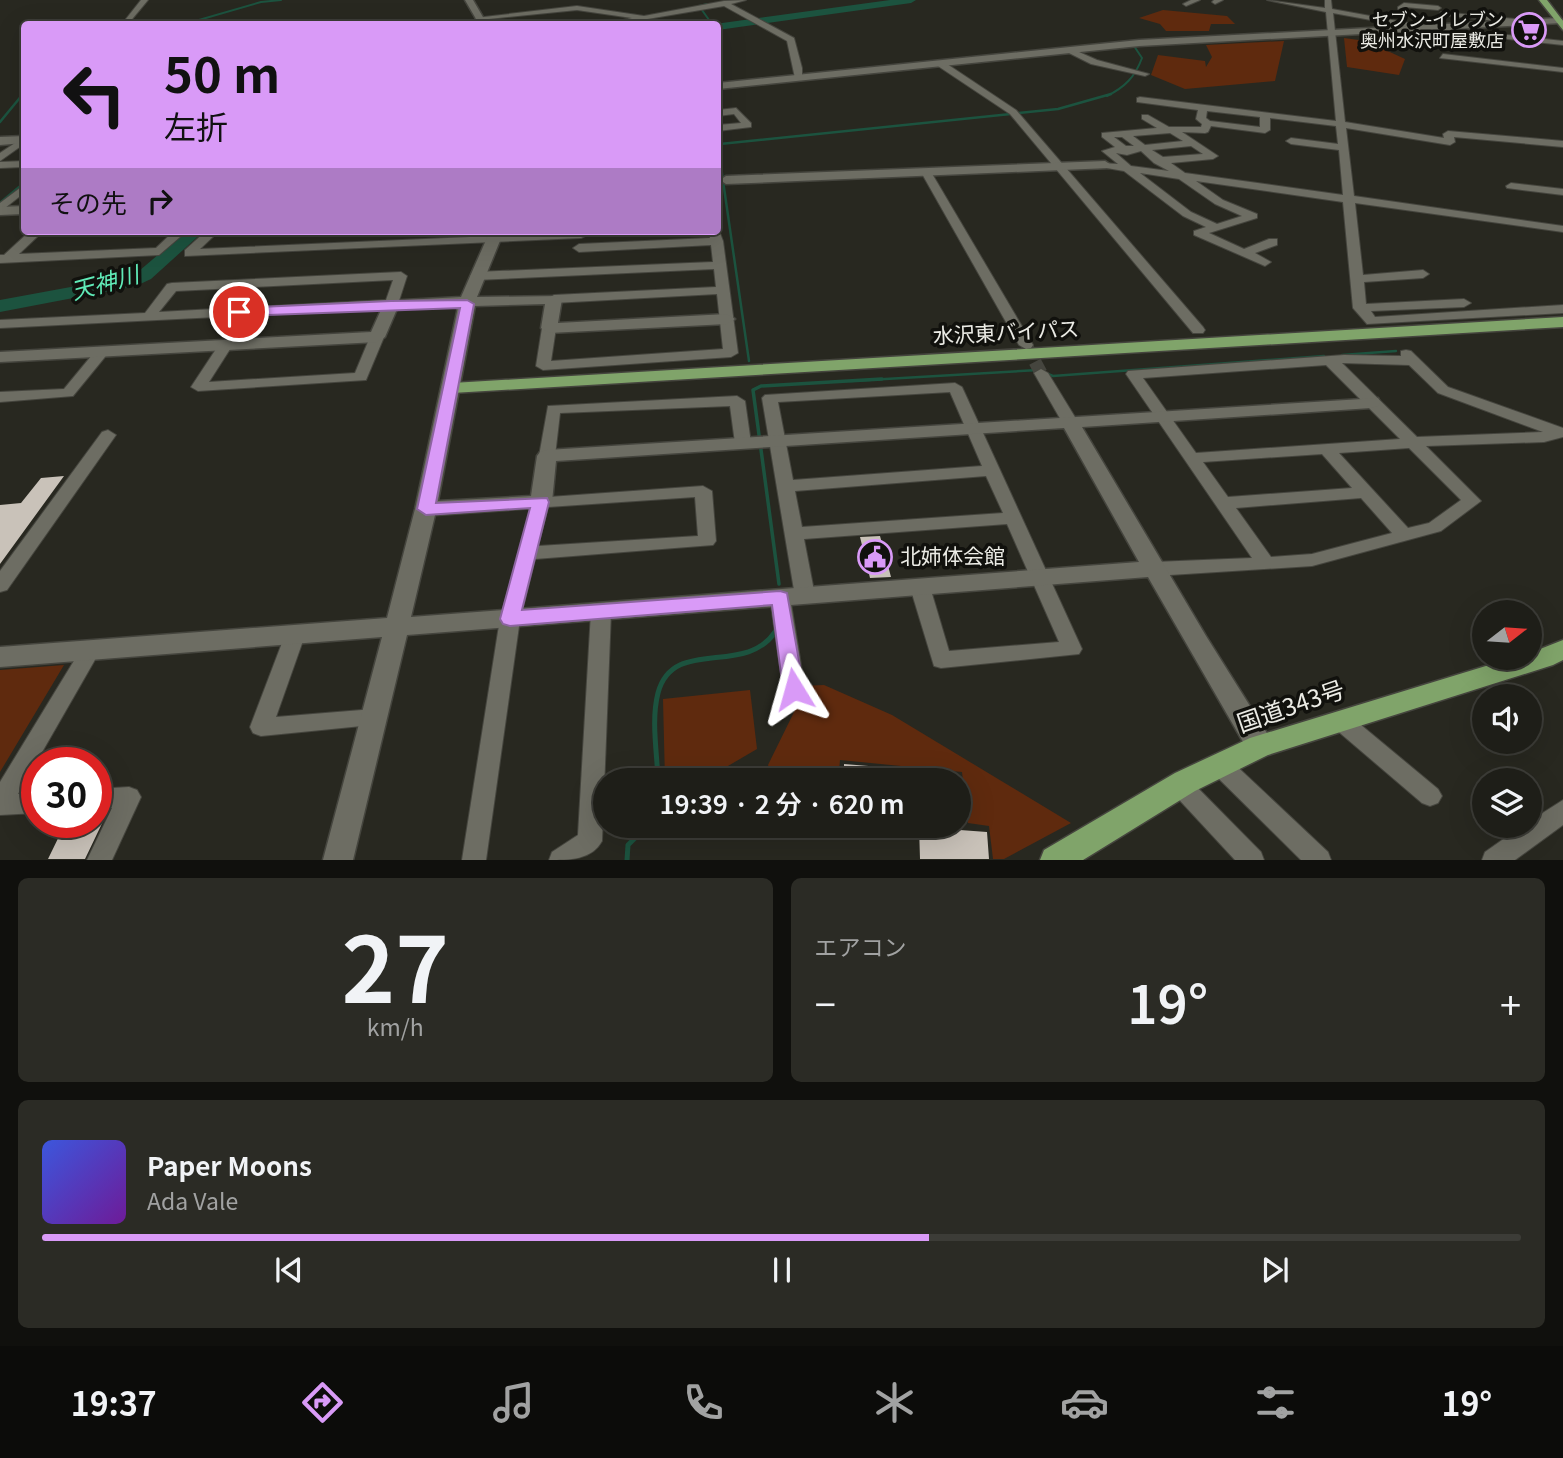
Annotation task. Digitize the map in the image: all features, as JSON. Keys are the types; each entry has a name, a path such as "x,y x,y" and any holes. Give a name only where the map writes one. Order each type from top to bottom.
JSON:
{"highway":[{"path":"1543,0 1561,23"},
{"name":"水沢東バイパス","path":"452,388 1563,322"},
{"name":"国道343号","path":"1055,859 1180,785 1260,746 1544,658 1563,649"}],"street":[{"path":"128,21 145,0"},
{"path":"469,0 481,21 577,9 641,17"},
{"path":"568,17 577,9 580,0"},
{"path":"623,21 743,0"},
{"path":"1186,4 1197,0"},
{"path":"1270,0 1425,28 1563,43"},
{"path":"1328,0 1360,307 1371,321 1563,309"},
{"path":"724,3 791,40 794,56 799,64 799,78"},
{"path":"1438,6 1448,4"},
{"path":"1400,8 1404,5 1438,6 1527,22"},
{"path":"1438,6 1446,27"},
{"path":"1551,11 1563,10"},
{"path":"721,86 1149,43 1527,22 1561,23"},
{"path":"1070,50 1094,62 1145,74"},
{"path":"1524,65 1523,70 1443,61 1443,55 1524,65 1563,70"},
{"path":"941,64 1014,114 1198,330"},
{"path":"1140,100 1340,124 1450,142 1448,134 1563,144"},
{"path":"1203,108 1201,119 1207,123 1265,130 1265,116"},
{"path":"721,113 736,111 748,125 721,128"},
{"path":"1126,167 1213,156 1145,117"},
{"path":"1143,164 1105,135 1205,130 1207,123"},
{"path":"1246,142 1247,128"},
{"path":"1165,130 1175,144 1195,158"},
{"path":"1195,131 1209,141 1107,151 1187,214 1215,227"},
{"path":"1140,133 1208,180"},
{"path":"1124,134 1219,202 1253,216 1198,233 1265,262"},
{"path":"0,141 21,140"},
{"path":"1290,141 1343,151"},
{"path":"0,158 21,142"},
{"path":"1299,150 1343,151"},
{"path":"0,165 21,164"},
{"path":"721,180 1105,165 1563,229"},
{"path":"926,172 1026,345"},
{"path":"0,200 21,182"},
{"path":"1511,186 1563,192"},
{"path":"0,210 21,191"},
{"path":"0,210 21,210"},
{"path":"3,261 33,235"},
{"path":"3,261 159,251 177,235"},
{"path":"209,235 189,253 406,237 496,235 476,276 467,304 426,509 338,859"},
{"path":"575,272 582,235"},
{"path":"554,299 543,366 731,353 716,236 579,248"},
{"path":"1244,253 1273,242"},
{"path":"476,276 720,265"},
{"path":"1357,279 1423,274"},
{"path":"148,317 172,287 401,276 361,377 198,387 225,346"},
{"path":"0,324 723,290"},
{"path":"1360,307 1464,303"},
{"path":"549,328 727,319"},
{"path":"0,357 377,337"},
{"path":"0,397 68,393 102,352"},
{"path":"1266,564 1133,374 1408,357 1443,390 1560,433"},
{"path":"0,657 1154,569 1311,560 1434,527 1472,501 1330,360"},
{"path":"1041,373 1260,746"},
{"path":"805,596 770,398 955,387 1072,649 941,660 920,587"},
{"path":"474,859 510,619 541,502 553,409 737,401 743,443"},
{"path":"547,456 1371,402"},
{"path":"1191,458 1411,442 1544,437 1560,433"},
{"path":"0,585 108,435"},
{"path":"1326,448 1404,535"},
{"path":"785,486 992,470"},
{"path":"426,509 703,491 707,541 528,553"},
{"path":"1223,503 1365,492"},
{"path":"794,534 1013,518"},
{"path":"780,598 794,689 783,706"},
{"path":"561,859 590,841 601,612"},
{"path":"295,635 261,727 374,718"},
{"path":"0,804 90,651"},
{"path":"1342,721 1430,796"},
{"path":"1220,765 1318,859"},
{"path":"1180,785 1252,859"},
{"path":"112,798 129,797 112,832"},
{"path":"0,804 21,803"},
{"path":"1494,859 1563,811"},
{"path":"99,859 109,838"}],"shaded area":[{"path":"1163,10 1227,16 1235,24 1211,24 1209,31 1166,31 1160,24 1139,18"},
{"path":"1344,38 1366,41 1405,59 1399,75 1347,67"},
{"path":"1284,41 1275,81 1185,89 1151,75 1158,55 1205,61 1206,67 1212,57 1206,45"},
{"path":"64,665 0,772 0,670"},
{"path":"824,685 892,715 1071,823 1004,859 993,859 989,826 971,823 971,768 921,768 840,760 839,768 769,768 768,765 796,708 802,686"},
{"path":"750,690 757,749 725,768 665,768 663,699"}],"building":[{"path":"64,476 0,564 0,505 21,503 41,478"},
{"name":"北姉体会館","path":"880,536 891,577 870,578 860,537"},
{"path":"844,764 893,768 844,768"},
{"path":"971,831 987,832 989,859 920,859 919,838 971,838"},
{"path":"58,838 95,838 85,859 48,859"}],"waterway":[{"path":"195,21 261,2 281,0"},
{"name":"天神川","path":"721,27 911,0"},
{"path":"707,4 699,6 710,21"},
{"path":"1110,94 1124,85 1136,71 1142,58 1134,46"},
{"path":"721,144 1058,109 1110,94"},
{"path":"0,122 21,96"},
{"path":"721,167 749,361"},
{"path":"0,203 21,186"},
{"name":"天神川","path":"0,306 130,282 145,275 191,235"},
{"path":"1342,355 1396,351"},
{"path":"851,381 1038,370 1053,376 1324,356"},
{"path":"779,584 753,390 761,386 882,379"},
{"path":"657,768 655,714 658,693 666,676 678,666 694,661 746,652 762,645 775,632"},
{"path":"627,860 628,845 635,838"}],"tunnel":[{"path":"1026,345 1041,373"}],"place":[{"name":"セブン-イレブン 奥州水沢町屋敷店","path":"1529,30"},
{"name":"北姉体会館","path":"875,557"}],"route":[{"path":"239,312 391,304 467,304 426,509 541,502 510,619 780,598 794,689"}]}
